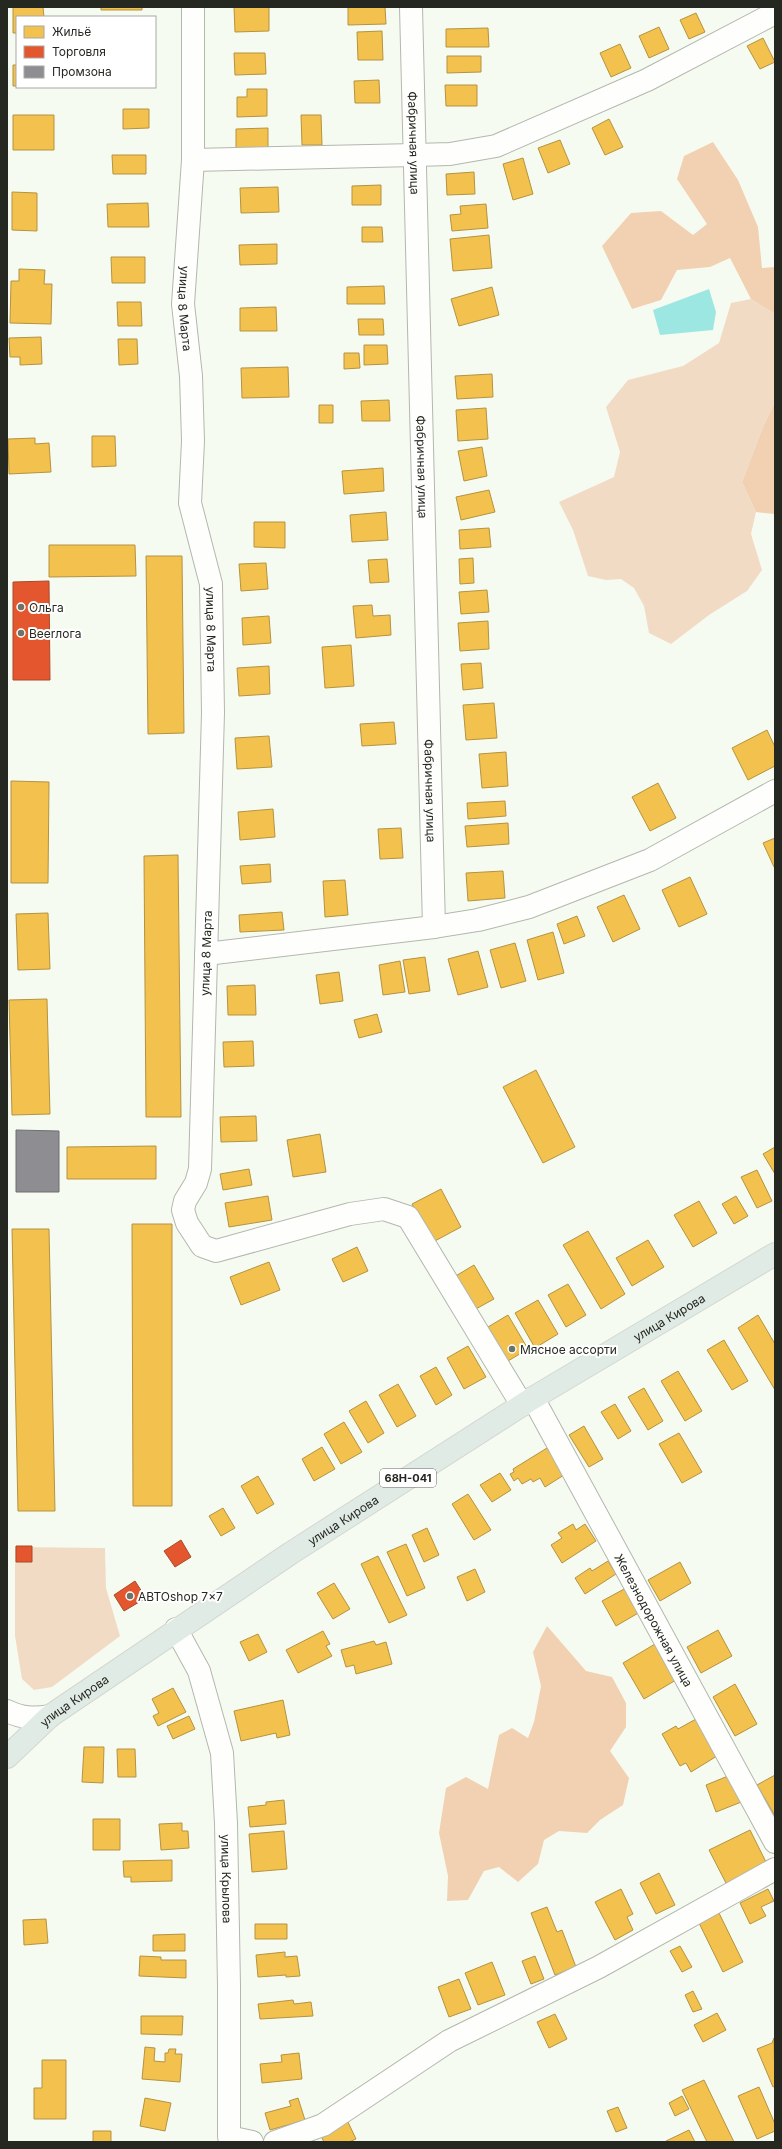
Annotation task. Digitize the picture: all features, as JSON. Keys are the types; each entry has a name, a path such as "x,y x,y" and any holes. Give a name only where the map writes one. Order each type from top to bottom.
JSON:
{"main road":[{"name":"улица Кирова","path":"7,1757 50,1716 297,1549 528,1402 775,1254"}],"street":[{"name":"улица 8 Марта","path":"193,7 193,160 183,304 191,391 193,441 190,503 211,584 213,714 200,1169 196,1183 185,1201 183,1210 187,1223 202,1246"},
{"name":"Фабричная улица","path":"411,7 434,927"},
{"path":"193,160 450,154 496,146 647,80 775,12"},
{"path":"206,954 434,927 478,920 529,907 650,860 775,791"},
{"name":"Железнодорожная улица","path":"202,1246 216,1251 350,1214 384,1208 408,1217 528,1402 775,1842"},
{"name":"улица Крылова","path":"176,1630 199,1671 222,1753 226,1823 230,1986 229,2137 252,2142"},
{"path":"7,1711 20,1717 34,1719 50,1716"},
{"path":"275,2142 323,2125 449,2041 599,1967 775,1869"}],"shaded area":[{"path":"713,142 738,180 758,227 762,268 775,267 775,314 751,299 730,258 710,267 677,270 661,300 632,309 602,246 631,213 661,211 693,235 707,224 677,179 684,156"},
{"path":"751,299 775,314 775,402 763,427 742,482 756,512 751,534 762,570 747,591 709,615 671,644 649,633 644,606 634,588 621,579 606,580 588,576 573,530 559,502 614,477 620,452 606,407 628,380 683,366 719,343 731,303"},
{"path":"775,402 774,514 756,512 742,482 763,427"},
{"path":"15,1547 105,1548 106,1588 120,1636 52,1687 34,1690 22,1679 15,1636"},
{"path":"547,1626 586,1671 612,1677 626,1703 626,1727 610,1751 629,1778 623,1805 600,1820 587,1833 559,1831 544,1840 538,1864 518,1882 499,1867 484,1871 468,1900 447,1901 448,1876 439,1833 446,1788 466,1777 488,1789 499,1735 512,1728 528,1738 534,1722 541,1686 533,1652"}],"water":[{"path":"709,289 716,312 713,330 660,335 653,310"}],"building: Жильё":[{"path":"13,7 43,7 44,16 16,16 16,33 13,33"},
{"path":"101,7 142,7 142,10 101,10"},
{"path":"234,7 269,7 269,31 235,32"},
{"path":"348,7 385,7 386,24 348,25"},
{"path":"696,13 705,32 689,39 680,20"},
{"path":"659,27 669,49 649,58 639,36"},
{"path":"488,28 489,47 446,47 446,29"},
{"path":"382,31 383,60 358,60 357,32"},
{"path":"763,38 775,62 760,69 747,46"},
{"path":"620,44 631,68 611,77 600,53"},
{"path":"234,53 265,53 266,74 235,75"},
{"path":"447,56 481,56 481,72 447,73"},
{"path":"13,65 16,65 16,86 13,86"},
{"path":"379,80 380,103 355,103 354,81"},
{"path":"445,85 477,85 477,106 446,106"},
{"path":"247,89 267,89 267,116 237,117 237,97 247,97"},
{"path":"123,109 149,109 149,128 123,129"},
{"path":"13,115 54,115 54,150 13,150"},
{"path":"301,115 321,115 322,145 302,145"},
{"path":"609,119 623,147 605,155 592,128"},
{"path":"268,128 268,148 236,149 236,129"},
{"path":"560,140 570,164 548,173 538,148"},
{"path":"112,155 146,155 146,174 113,174"},
{"path":"523,158 533,194 513,200 503,164"},
{"path":"474,172 475,194 447,195 446,174"},
{"path":"381,185 381,205 352,205 352,186"},
{"path":"278,187 279,212 241,213 240,188"},
{"path":"12,192 37,193 37,231 12,230"},
{"path":"148,203 149,227 108,227 107,204"},
{"path":"486,204 488,228 452,231 450,215 461,214 460,206"},
{"path":"362,227 382,227 383,242 362,242"},
{"path":"489,235 492,268 453,271 450,239"},
{"path":"277,244 277,264 240,265 239,245"},
{"path":"111,257 145,257 145,283 112,283"},
{"path":"19,269 45,270 44,284 52,284 51,324 10,323 11,281 19,281"},
{"path":"384,286 385,304 347,304 347,287"},
{"path":"492,287 499,315 459,326 451,299"},
{"path":"117,302 141,302 142,326 118,326"},
{"path":"276,307 277,331 240,331 240,308"},
{"path":"358,319 383,319 384,335 359,335"},
{"path":"41,337 42,364 20,365 20,357 10,357 9,338"},
{"path":"118,339 137,339 138,364 119,365"},
{"path":"364,345 387,345 388,364 364,365"},
{"path":"344,353 359,353 360,368 344,369"},
{"path":"288,367 289,397 242,398 241,368"},
{"path":"492,374 493,397 457,399 455,376"},
{"path":"389,400 390,421 362,421 361,401"},
{"path":"319,405 333,405 333,423 319,423"},
{"path":"486,408 488,439 458,441 456,410"},
{"path":"92,436 115,436 116,466 92,467"},
{"path":"35,438 35,444 49,443 51,472 9,474 8,439"},
{"path":"482,447 487,476 464,481 458,451"},
{"path":"383,468 384,491 344,494 342,471"},
{"path":"489,490 495,512 461,520 456,497"},
{"path":"386,512 388,540 352,542 350,515"},
{"path":"254,522 285,522 285,548 254,547"},
{"path":"489,528 491,547 460,549 459,530"},
{"path":"49,545 135,545 136,576 49,577"},
{"path":"146,556 182,556 184,733 148,734"},
{"path":"473,558 474,583 460,584 459,559"},
{"path":"387,559 389,582 370,583 368,560"},
{"path":"266,563 268,589 241,591 239,564"},
{"path":"487,590 489,612 461,614 459,592"},
{"path":"372,605 373,616 390,615 391,635 356,638 353,606"},
{"path":"269,616 271,643 243,645 242,618"},
{"path":"488,621 489,649 460,651 458,623"},
{"path":"351,645 354,686 325,688 322,647"},
{"path":"481,663 483,688 463,690 461,664"},
{"path":"269,666 270,694 239,696 237,668"},
{"path":"494,703 497,738 466,740 463,705"},
{"path":"394,722 396,744 362,746 360,724"},
{"path":"767,730 775,747 775,766 748,780 732,748"},
{"path":"269,736 272,767 237,769 235,738"},
{"path":"506,752 508,786 482,788 479,754"},
{"path":"11,781 49,782 48,883 11,883"},
{"path":"658,783 676,818 650,831 632,797"},
{"path":"505,801 506,816 468,819 467,803"},
{"path":"273,809 275,837 240,840 238,812"},
{"path":"508,823 509,844 467,847 465,826"},
{"path":"401,828 403,858 380,859 378,829"},
{"path":"775,838 775,866 774,867 763,843"},
{"path":"178,855 181,1117 146,1117 144,856"},
{"path":"270,864 271,882 242,884 240,866"},
{"path":"503,871 505,898 468,901 466,873"},
{"path":"690,877 707,914 679,927 662,890"},
{"path":"345,880 348,915 325,917 323,881"},
{"path":"624,895 640,929 613,942 597,907"},
{"path":"282,912 284,930 240,932 239,915"},
{"path":"48,913 50,969 18,970 16,914"},
{"path":"577,916 585,936 564,944 557,924"},
{"path":"553,932 564,973 538,980 527,940"},
{"path":"515,943 526,981 501,988 490,950"},
{"path":"478,951 488,987 458,995 448,959"},
{"path":"425,957 430,991 409,994 403,960"},
{"path":"400,961 405,992 383,995 379,965"},
{"path":"339,972 343,1001 320,1004 316,975"},
{"path":"255,985 256,1015 228,1015 227,986"},
{"path":"47,999 50,1114 12,1115 9,1000"},
{"path":"377,1014 382,1032 359,1038 354,1020"},
{"path":"253,1041 254,1066 224,1067 223,1042"},
{"path":"536,1070 575,1147 543,1163 503,1087"},
{"path":"256,1116 257,1141 221,1142 220,1117"},
{"path":"320,1134 326,1172 293,1177 287,1140"},
{"path":"156,1146 156,1179 67,1179 67,1147"},
{"path":"775,1147 775,1174 763,1154"},
{"path":"249,1169 252,1185 223,1190 220,1174"},
{"path":"757,1170 772,1201 757,1208 741,1177"},
{"path":"441,1189 461,1227 433,1242 412,1204"},
{"path":"268,1196 272,1220 229,1227 225,1203"},
{"path":"736,1196 748,1216 734,1224 722,1204"},
{"path":"699,1201 717,1233 693,1247 674,1215"},
{"path":"132,1224 172,1224 172,1506 133,1506"},
{"path":"12,1229 49,1229 55,1511 18,1511"},
{"path":"588,1231 625,1294 601,1309 563,1245"},
{"path":"648,1240 664,1267 632,1286 616,1258"},
{"path":"357,1247 368,1271 343,1282 332,1259"},
{"path":"269,1262 280,1290 241,1305 230,1277"},
{"path":"474,1265 494,1299 474,1310 454,1277"},
{"path":"568,1284 586,1315 566,1327 548,1295"},
{"path":"538,1300 558,1334 535,1348 515,1313"},
{"path":"508,1315 528,1349 508,1361 488,1327"},
{"path":"758,1315 775,1344 775,1390 738,1328"},
{"path":"724,1340 748,1381 732,1390 707,1350"},
{"path":"468,1346 486,1377 464,1389 447,1358"},
{"path":"436,1367 452,1395 436,1405 420,1376"},
{"path":"678,1371 702,1411 685,1421 661,1381"},
{"path":"398,1384 416,1416 397,1427 379,1395"},
{"path":"644,1388 663,1421 648,1430 628,1397"},
{"path":"366,1401 384,1433 368,1443 349,1411"},
{"path":"615,1404 631,1431 618,1439 601,1412"},
{"path":"344,1422 362,1452 341,1464 324,1434"},
{"path":"584,1426 603,1459 589,1467 569,1435"},
{"path":"679,1433 702,1472 682,1483 659,1444"},
{"path":"322,1447 335,1469 314,1481 302,1459"},
{"path":"547,1448 564,1475 545,1487 540,1478 533,1482 531,1479 522,1484 518,1478 514,1481 510,1474 514,1472 513,1469"},
{"path":"500,1473 511,1490 492,1502 480,1485"},
{"path":"258,1476 274,1504 257,1514 241,1486"},
{"path":"468,1494 491,1530 474,1540 452,1504"},
{"path":"223,1508 235,1528 221,1536 209,1516"},
{"path":"573,1524 576,1530 585,1524 596,1541 562,1563 551,1545 562,1538 558,1533"},
{"path":"427,1528 439,1555 424,1562 412,1535"},
{"path":"406,1544 425,1588 407,1596 387,1552"},
{"path":"378,1556 407,1615 389,1623 361,1564"},
{"path":"608,1561 616,1574 585,1594 575,1578 590,1568 592,1571"},
{"path":"680,1562 691,1583 660,1601 648,1580"},
{"path":"475,1569 485,1592 467,1601 457,1577"},
{"path":"334,1583 350,1609 333,1619 317,1593"},
{"path":"626,1588 640,1612 616,1626 602,1601"},
{"path":"718,1630 732,1656 701,1673 687,1647"},
{"path":"323,1631 330,1644 326,1646 332,1656 298,1673 286,1650"},
{"path":"258,1634 267,1652 249,1661 240,1642"},
{"path":"374,1641 376,1645 386,1642 392,1664 356,1674 354,1665 346,1667 341,1650"},
{"path":"655,1644 676,1680 644,1699 623,1663"},
{"path":"735,1684 757,1724 735,1736 713,1697"},
{"path":"173,1688 186,1712 158,1726 153,1716 159,1713 152,1699"},
{"path":"283,1700 290,1735 277,1738 276,1733 241,1741 234,1711"},
{"path":"189,1716 195,1729 173,1739 167,1726"},
{"path":"696,1719 717,1756 691,1772 686,1763 680,1766 662,1734 676,1726 678,1729"},
{"path":"84,1747 104,1747 103,1783 82,1782"},
{"path":"117,1749 135,1749 136,1777 118,1777"},
{"path":"733,1774 744,1801 716,1812 706,1785"},
{"path":"775,1775 775,1816 757,1785"},
{"path":"284,1800 286,1824 250,1827 248,1807 266,1805 266,1802"},
{"path":"93,1819 120,1819 120,1850 93,1850"},
{"path":"182,1823 182,1831 188,1831 189,1848 161,1850 159,1824"},
{"path":"750,1830 767,1864 728,1887 709,1850"},
{"path":"284,1831 287,1869 252,1872 249,1834"},
{"path":"172,1860 172,1881 131,1882 131,1877 124,1877 123,1861"},
{"path":"659,1873 675,1905 656,1914 640,1883"},
{"path":"621,1889 633,1914 627,1917 633,1930 615,1940 595,1902"},
{"path":"768,1889 774,1901 761,1907 766,1916 750,1924 740,1903"},
{"path":"547,1907 557,1932 562,1930 576,1967 555,1975 531,1913"},
{"path":"719,1913 743,1962 723,1972 699,1923"},
{"path":"46,1919 48,1943 24,1945 23,1920"},
{"path":"255,1924 287,1924 287,1939 255,1939"},
{"path":"185,1934 185,1951 153,1951 153,1935"},
{"path":"680,1946 692,1967 682,1972 670,1951"},
{"path":"285,1952 285,1957 297,1956 300,1976 286,1977 286,1975 258,1977 256,1955"},
{"path":"140,1956 161,1957 161,1960 186,1960 186,1978 139,1976"},
{"path":"535,1956 544,1979 531,1984 522,1961"},
{"path":"492,1962 505,1995 478,2005 465,1973"},
{"path":"459,1979 471,2009 449,2017 438,1987"},
{"path":"693,1991 702,2009 693,2012 685,1995"},
{"path":"293,2000 294,2004 311,2002 313,2016 260,2019 258,2004"},
{"path":"717,2013 726,2030 703,2042 694,2025"},
{"path":"555,2014 567,2039 549,2048 537,2022"},
{"path":"141,2016 183,2016 182,2035 141,2034"},
{"path":"774,2038 775,2086 773,2087 757,2049 772,2043"},
{"path":"145,2047 155,2048 154,2061 165,2062 165,2053 168,2053 169,2049 176,2049 175,2054 182,2054 180,2082 142,2079"},
{"path":"299,2053 302,2079 262,2083 260,2064 282,2062 281,2055"},
{"path":"42,2060 66,2060 66,2119 34,2119 34,2088 42,2088"},
{"path":"704,2080 734,2142 707,2142 682,2090"},
{"path":"759,2087 775,2124 775,2131 757,2139 738,2096"},
{"path":"682,2096 689,2109 675,2116 669,2103"},
{"path":"145,2098 171,2103 165,2131 140,2126"},
{"path":"298,2098 305,2120 270,2130 265,2113 291,2106 289,2101"},
{"path":"618,2107 627,2128 616,2132 607,2111"},
{"path":"348,2122 356,2139 349,2142 324,2142 321,2136"},
{"path":"689,2130 695,2142 666,2142 666,2141"},
{"path":"93,2131 111,2131 111,2142 93,2142"}],"building: Торговля":[{"path":"49,581 50,680 13,680 13,582"},
{"path":"181,1540 191,1557 175,1567 164,1551"},
{"path":"16,1546 32,1546 32,1562 16,1562"},
{"name":"АВТОshop 7x7","path":"135,1581 146,1598 124,1611 114,1595"}],"building: Промзона":[{"path":"16,1130 59,1131 59,1192 16,1192"}],"place":[{"name":"Ольга","path":"21,607"},
{"name":"Beerлога","path":"21,633"},
{"name":"Мясное ассорти","path":"512,1349"},
{"name":"АВТОshop 7x7","path":"130,1596"}]}
